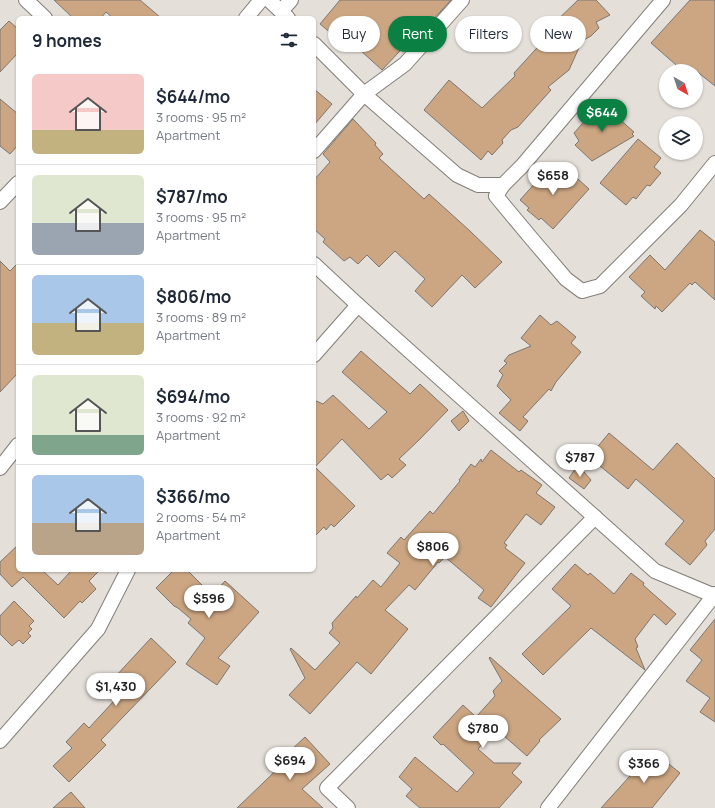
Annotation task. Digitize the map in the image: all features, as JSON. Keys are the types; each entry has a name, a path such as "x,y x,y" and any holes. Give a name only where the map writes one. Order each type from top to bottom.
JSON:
{"street":[{"path":"26,0 44,16"},
{"path":"248,16 261,0"},
{"path":"269,0 284,15 291,0"},
{"path":"316,149 364,94 405,64 462,0"},
{"path":"663,0 522,166 503,185 496,196 566,279 582,291 600,286 681,205 715,163"},
{"path":"316,46 364,94 457,175 478,185 503,185"},
{"path":"2,195 16,184"},
{"path":"316,266 655,571 715,595 548,808"},
{"path":"316,353 358,305"},
{"path":"0,468 16,448"},
{"path":"348,808 327,788 594,517"},
{"path":"0,741 98,629 127,572"}],"building":[{"path":"54,0 140,0 159,16 111,16 106,12 103,16 71,16"},
{"path":"340,0 451,0 436,16 388,16 388,52 399,52 382,70 362,52 380,52 380,16 328,16 328,31 320,24"},
{"path":"578,0 596,0 610,15 596,22 599,28 586,39 586,16 561,16"},
{"path":"690,0 715,0 715,86 703,76 703,64 675,64 651,43"},
{"path":"9,21 16,27 16,55 0,72 0,30"},
{"path":"533,52 577,52 569,70 548,87 551,90 518,127 511,130 502,140 503,143 492,155 488,151 481,160 424,110 449,80 482,108 515,76 514,73"},
{"path":"316,91 332,104 316,123"},
{"path":"0,99 16,112 16,147 10,154 0,146"},
{"path":"601,103 634,132 632,134 634,136 592,161 575,145 579,141 574,133"},
{"path":"353,119 376,143 375,145 383,154 379,158 424,199 429,194 502,262 475,288 462,275 432,307 415,291 425,279 395,251 379,267 367,255 358,264 350,257 344,261 323,242 325,239 316,231 316,178 330,162 323,154"},
{"path":"638,139 659,156 659,160 654,167 661,173 650,186 647,185 636,199 633,197 626,205 600,183"},
{"path":"542,167 548,173 552,168 562,177 568,170 589,189 553,229 541,218 539,220 527,210 529,208 520,200 537,181 532,178"},
{"path":"700,230 715,242 715,300 695,282 692,285 690,283 662,312 656,306 655,309 641,296 645,292 629,277 650,255 665,270"},
{"path":"0,261 10,271 16,265 16,375 0,392"},
{"path":"540,315 551,325 557,321 576,337 571,343 581,352 556,382 551,391 549,389 523,417 528,421 520,431 499,413 511,400 497,386 503,375 499,371 507,363 504,361 509,355 531,346 521,338"},
{"path":"361,351 410,394 420,384 448,410 399,459 406,465 392,478 388,474 381,480 342,439 316,466 316,401 323,404 333,395 369,429 387,412 342,372"},
{"path":"463,411 469,421 459,431 451,421"},
{"path":"609,433 653,470 677,443 715,479 715,529 705,541 707,545 690,565 665,544 684,521 636,479 628,489 589,457"},
{"path":"491,450 519,472 521,470 542,485 536,493 555,507 541,525 526,514 504,543 507,545 505,548 525,563 491,607 478,598 484,590 445,557 439,563 438,562 415,590 409,585 385,610 408,629 371,674 357,662 310,714 289,695 305,678 290,649 291,648 315,670 340,643 329,633 333,628 332,623 356,596 357,598 373,580 381,587 400,563 387,553 401,537 404,540 430,511 433,514 460,481 459,480 471,464 475,467 481,459 482,462"},
{"path":"578,465 591,480 584,489 569,478"},
{"path":"316,468 355,506 334,527 331,524 326,530 324,527 316,535"},
{"path":"16,547 16,572 44,572 58,585 70,572 98,572 89,581 96,589 82,603 80,601 64,618 23,577 12,587 0,574 0,562"},
{"path":"575,564 588,575 590,573 614,594 631,573 644,583 643,585 676,614 666,625 654,614 635,639 638,647 636,648 645,670 591,628 543,675 522,654 571,606 552,589"},
{"path":"172,572 189,572 212,595 225,581 259,612 218,658 230,666 217,685 186,664 205,638 188,623 191,619 174,606 156,588"},
{"path":"14,601 34,621 29,626 32,629 28,633 31,636 23,644 19,640 12,646 0,634 0,616"},
{"path":"715,619 715,722 700,712 710,698 686,681 702,660 690,650"},
{"path":"151,638 176,662 101,740 106,745 69,782 53,766 72,748 66,742 84,723 89,728 125,689 114,678"},
{"path":"490,657 561,719 539,740 540,741 527,756 496,729 478,749 494,763 521,763 512,773 522,782 499,808 420,808 406,796 412,789 399,777 415,757 457,792 474,773 443,744 441,745 433,737 463,705 476,717 495,696 493,691 502,681 489,658"},
{"path":"305,737 330,764 302,789 323,808 237,808 291,756 288,753"},
{"path":"653,751 680,773 652,808 601,808 630,776 626,772 640,755 645,761"},
{"path":"71,792 85,808 53,808"}]}
